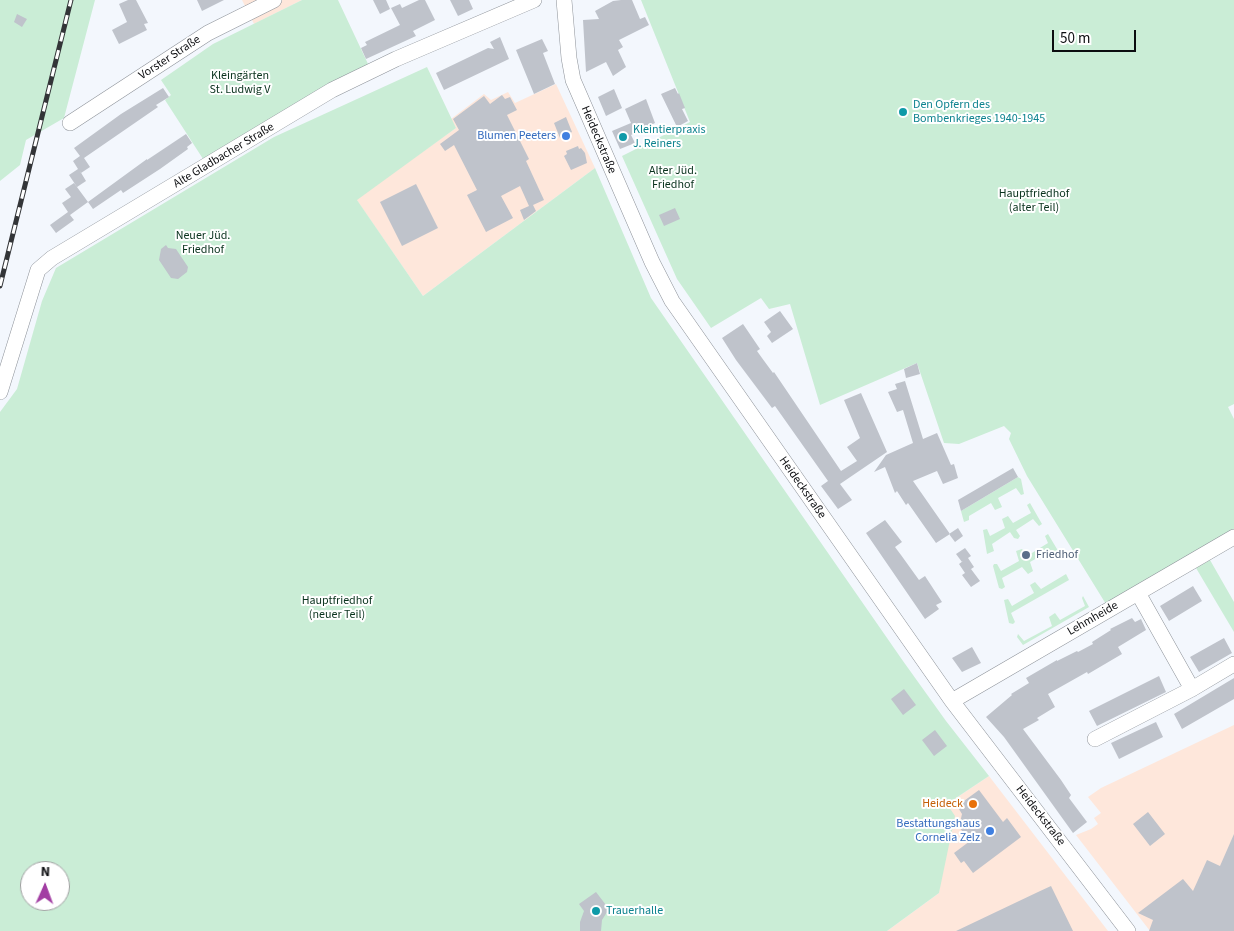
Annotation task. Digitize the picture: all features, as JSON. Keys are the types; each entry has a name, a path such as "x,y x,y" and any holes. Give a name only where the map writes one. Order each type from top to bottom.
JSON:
{"street":[{"name":"Vorster Straße","path":"70,124 208,33 274,0"},
{"name":"Alte Gladbacher Straße","path":"0,392 38,270 52,258 332,90 396,59 534,0"},
{"name":"Heideckstraße","path":"564,0 569,58 573,80 665,289 688,325 952,701 1128,931"},
{"name":"Lehmheide","path":"952,701 1234,537"},
{"path":"1138,593 1192,689"},
{"path":"1095,739 1192,689 1234,664"}],"shaded area":[{"path":"242,0 302,0 254,24"},
{"name":"Blumen Peeters","path":"556,84 595,168 423,296 356,199 456,128 451,119 484,94 491,100 508,92 515,103"},
{"path":"1234,725 1234,931 1150,931 1076,835 1098,824 1094,818 1101,813 1088,797 1101,788"},
{"path":"989,776 1108,931 887,931 939,893 947,804"}],"green space":[{"path":"0,0 95,0 64,118 26,140 20,165 0,181"},
{"name":"Kleingärten St. Ludwig V","path":"302,0 338,0 369,66 205,162 165,100 171,95 161,80 213,44"},
{"name":"Hauptfriedhof (alter Teil)","path":"641,0 1234,0 1234,404 1228,407 1234,419 1234,537 1109,609 1027,476 1009,439 1011,433 1004,426 959,444 944,443 917,363 820,405 790,304 769,309 761,298 711,328 677,279 622,156 690,122"},
{"name":"Hauptfriedhof (neuer Teil)","path":"427,67 456,128 357,200 423,296 595,168 651,298 903,661 989,776 947,804 955,816 939,893 887,931 0,931 0,412 17,389 42,301 56,268 274,137"},
{"path":"1018,477 1021,479 1024,494 1021,495 1016,488 998,498 1002,507 995,510 991,503 969,516 969,520 964,522 961,511"},
{"path":"1030,503 1042,524 1039,526 1033,519 1016,530 1020,536 1018,539 1014,538 1010,532 992,544 994,551 987,554 983,530 987,529 990,536 1005,528 1002,519 1008,516 1013,523 1031,513 1027,505"},
{"path":"1048,534 1060,554 1056,556 1051,550 1030,562 1033,571 1028,574 1022,567 1002,578 1005,587 999,588 994,564 997,564 1001,571 1019,561 1016,551 1022,549 1027,556 1048,543 1045,536"},
{"path":"1210,560 1234,602 1234,632 1196,568"},
{"path":"1066,574 1069,580 1011,613 1015,622 1013,624 1009,623 1004,600 1008,599 1012,606 1034,593 1030,585 1035,582 1041,589"},
{"path":"1083,596 1089,607 1023,645 1017,637 1018,634 1024,641 1052,626 1049,617 1055,613 1060,620 1085,606"}],"building":[{"path":"128,0 136,0 148,23 144,24 147,30 119,44 112,30 127,22 119,4"},
{"path":"197,0 224,0 202,11"},
{"path":"373,0 386,0 390,9 380,14"},
{"path":"419,0 425,0 435,20 413,31 416,36 366,59 361,48 367,45 365,42 400,25 391,8 400,4 402,8"},
{"path":"450,0 469,0 473,9 458,16"},
{"path":"632,0 640,19 645,17 649,25 619,40 623,47 618,50 626,67 613,76 606,62 586,72 583,20 599,19 595,11 613,1"},
{"path":"17,14 27,19 22,27 14,22"},
{"path":"500,37 509,59 444,90 436,73 488,48 494,49 490,42"},
{"path":"542,39 548,51 543,53 555,84 534,94 516,50"},
{"path":"163,88 169,97 156,105 158,107 84,158 90,167 81,173 86,181 77,187 69,175 78,169 73,161 80,156 74,148 121,114"},
{"path":"675,88 685,108 682,109 688,121 677,127 661,94"},
{"path":"614,89 622,108 606,116 598,97"},
{"path":"502,95 505,99 510,97 517,110 507,115 529,159 526,161 544,200 533,205 536,211 524,220 520,210 529,206 520,186 501,196 513,218 486,232 467,195 477,190 454,145 445,151 440,144 459,130 453,119 484,96 490,104"},
{"path":"646,99 655,123 631,135 635,143 620,149 612,131 631,123 625,109"},
{"path":"566,117 572,132 560,138 554,123"},
{"path":"186,134 192,143 187,147 188,149 123,193 121,190 93,209 88,202 147,159"},
{"path":"578,146 585,153 587,163 571,170 564,156 567,154 566,151"},
{"path":"74,183 88,202 70,215 74,220 56,233 50,225 68,212 62,203 71,197 65,189"},
{"path":"416,184 438,228 402,246 380,202"},
{"path":"675,208 680,219 664,226 659,215"},
{"path":"166,245 168,248 176,249 188,267 187,272 178,279 171,278 159,260 161,249"},
{"path":"780,311 793,329 772,343 767,336 771,332 764,322"},
{"path":"743,324 760,349 757,351 774,372 841,471 857,461 847,447 860,438 844,400 861,393 887,452 840,484 852,500 838,509 821,486 828,481 775,406 772,408 722,338"},
{"path":"917,363 920,374 906,378 904,369"},
{"path":"905,381 923,439 937,433 951,465 954,464 958,478 943,484 937,471 913,481 950,534 936,543 908,503 906,505 897,491 895,493 885,467 874,472 886,455 913,443 903,410 897,412 888,392 897,389 895,384"},
{"path":"1013,468 1018,477 961,511 958,500"},
{"path":"885,520 902,542 895,547 919,580 925,576 942,602 936,605 939,609 925,619 866,533"},
{"path":"958,528 963,536 955,542 949,534"},
{"path":"965,548 971,556 968,558 974,567 965,573 959,564 962,562 956,554"},
{"path":"971,569 980,581 971,587 962,575"},
{"path":"1193,586 1202,601 1169,621 1160,606"},
{"path":"1132,618 1135,622 1141,619 1146,630 1118,647 1122,654 1048,694 1055,707 1037,718 1039,720 1023,729 1061,780 1071,795 1069,798 1087,822 1073,833 1004,737 986,717 1011,694 1029,683 1026,678 1057,660 1093,644 1092,642 1110,629"},
{"path":"1224,638 1232,653 1199,672 1190,657"},
{"path":"972,647 981,663 962,672 952,658"},
{"path":"1159,676 1166,692 1097,726 1089,711"},
{"path":"1234,678 1234,699 1182,729 1174,714"},
{"path":"904,689 916,705 903,715 891,699"},
{"path":"1156,722 1163,737 1119,759 1111,743"},
{"path":"935,730 947,746 934,756 922,740"},
{"path":"979,790 1003,822 1007,818 1021,837 973,873 964,861 961,863 954,853 970,841 959,827 962,814 957,806"},
{"path":"1148,812 1165,834 1150,846 1133,824"},
{"path":"1234,834 1234,931 1149,931 1153,920 1138,913 1183,879 1193,891 1207,860 1220,866"},
{"path":"1051,886 1073,931 956,931 1038,892"},
{"name":"Trauerhalle","path":"596,892 609,909 602,920 601,931 580,931 580,922 584,911 579,904"}],"railway":[{"path":"0,286 71,0"}],"place":[{"name":"Den Opfern des Bombenkrieges 1940-1945","path":"903,112"},
{"name":"Blumen Peeters","path":"566,136"},
{"name":"Kleintierpraxis J. Reiners","path":"623,137"},
{"name":"Friedhof","path":"1026,555"},
{"name":"Heideck","path":"973,804"},
{"name":"Bestattungshaus Cornelia Zelz","path":"990,831"},
{"name":"Trauerhalle","path":"596,911"}],"park label":[{"name":"Alter Jüd. Friedhof","path":"673,178"},
{"name":"Neuer Jüd. Friedhof","path":"203,243"}]}
